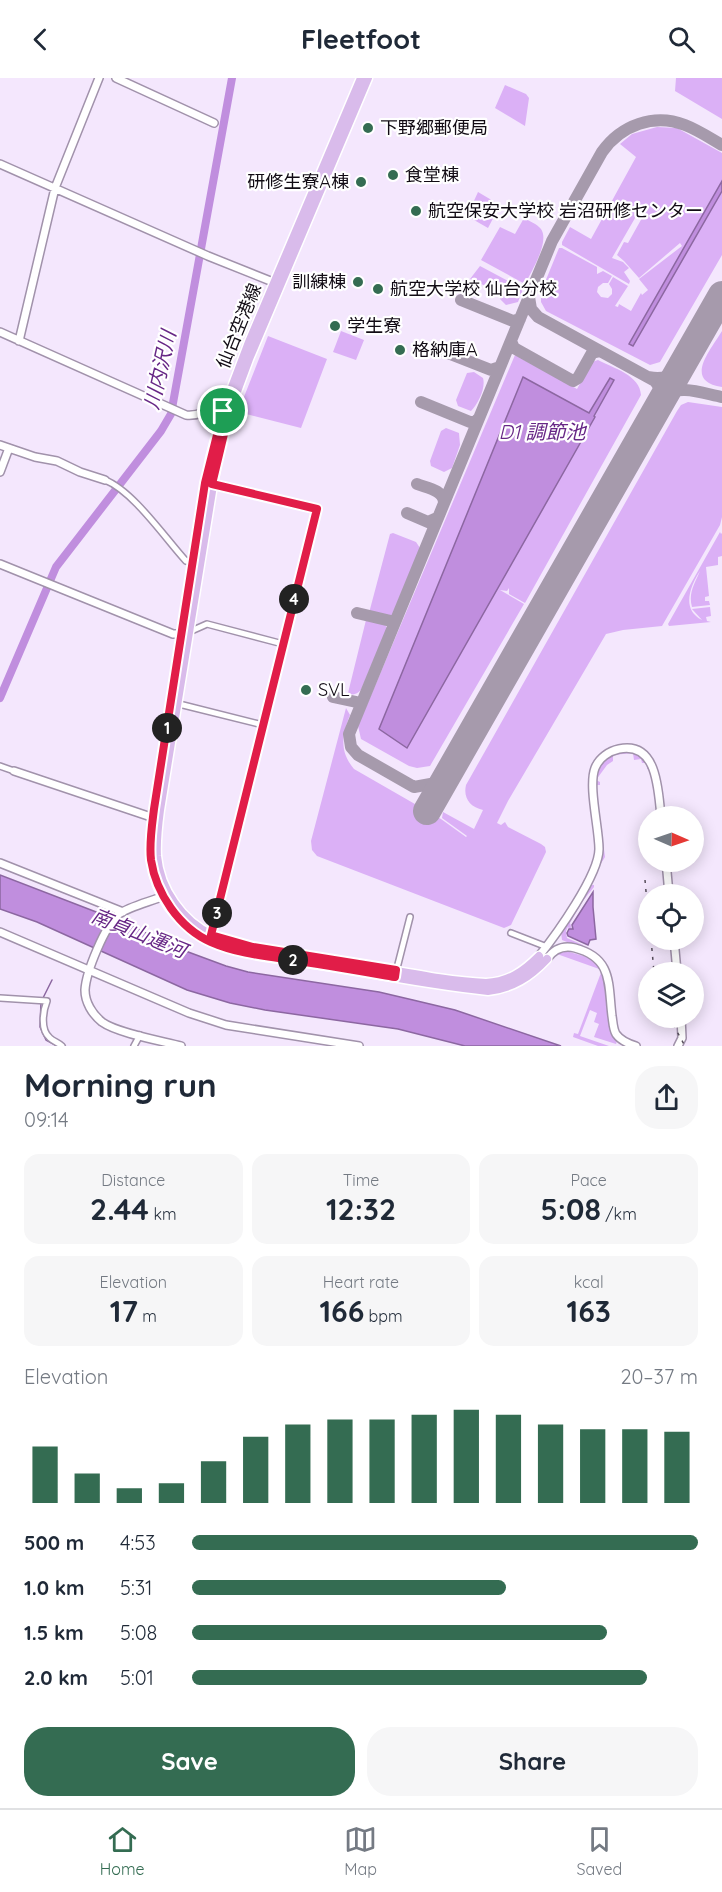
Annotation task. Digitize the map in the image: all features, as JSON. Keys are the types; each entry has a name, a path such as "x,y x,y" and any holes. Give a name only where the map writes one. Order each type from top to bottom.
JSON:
{"main road":[{"name":"仙台空港線","path":"361,78 226,412 205,483 156,819 157,856 166,895 210,938 396,974 496,986 506,980 524,975 543,957"},
{"name":"仙台空港線","path":"277,284 369,78"},
{"name":"仙台空港線","path":"195,563 226,412"}],"street":[{"path":"19,341 55,188 99,78"},
{"path":"116,78 214,123"},
{"path":"0,165 195,251 277,284"},
{"path":"0,332 178,412 191,416 208,410 226,412"},
{"path":"0,445 36,457 57,461 123,490 186,561 195,563"},
{"path":"0,472 9,448"},
{"path":"210,938 317,509 212,484"},
{"path":"0,564 173,634 184,634 207,624 283,644"},
{"path":"174,703 263,724"},
{"path":"543,957 547,946 598,861 593,776 599,760 620,748 635,750 644,755 653,765 656,774 660,806"},
{"path":"0,766 156,819"},
{"path":"0,863 120,914"},
{"path":"166,895 120,914 106,931 86,982 86,997 93,1014 108,1025 181,1046"},
{"path":"396,974 410,917"},
{"path":"0,932 189,1013 226,1024 359,1046"},
{"path":"511,933 547,946"},
{"path":"554,937 594,956 605,968 615,1032 623,1044 636,1046"},
{"path":"543,957 558,948 575,948"},
{"path":"0,998 47,1001 43,1016 48,1037 62,1046"},
{"path":"678,1046 682,1038 682,1028"},
{"path":"134,1046 140,1035"}],"shaded area":[{"path":"676,78 722,78 722,119 675,91"},
{"path":"505,85 526,94 529,98 525,126 495,108"},
{"path":"657,127 677,128 722,153 722,181 629,344 633,346 722,191 722,255 660,362 650,365 546,311 541,302 541,292 559,248 562,248 597,267 597,274 603,271 612,276 608,283 603,283 598,287 597,292 601,297 608,298 612,294 609,284 613,277 628,286 615,306 618,307 619,304 631,311 641,293 642,295 648,290 639,279 682,246 680,243 639,278 617,255 624,242 628,243 647,209 642,206 612,258 623,262 629,268 624,272 630,281 629,284 562,245 570,227 591,239 636,157 620,144 632,134"},
{"path":"478,192 500,205 488,228 467,216"},
{"path":"524,218 539,227 543,235 539,257 525,284 481,260 500,227 515,234"},
{"path":"480,266 523,289 518,302 506,305 500,299 499,292 470,279"},
{"path":"341,331 364,340 356,360 333,352"},
{"path":"722,331 722,387 710,384 704,379 702,372 706,356"},
{"path":"268,336 327,359 301,428 238,412"},
{"path":"515,355 577,389 592,362 598,360 631,377 636,382 641,395 525,603 509,594 509,588 507,591 500,590 524,604 430,766 417,768 409,766 361,739 358,726","holes":["523,377 589,414 614,380 406,747"]},
{"path":"474,372 483,378 484,382 479,400 471,411 458,406 456,400 467,373"},
{"path":"688,402 722,407 722,517 720,525 662,626 606,634 508,801 497,823 501,825 505,822 508,827 541,844 545,847 546,852 511,925 504,928 317,856 312,850 311,841 346,708 350,715 343,743 346,756 354,769 441,819 466,837 442,818 443,812 474,829 483,810 474,807 468,801 466,785 677,411 681,405"},
{"path":"446,428 459,433 460,445 452,468 444,472 431,466 430,461 441,431"},
{"path":"720,532 722,533 722,556 718,557 718,565 706,567 709,596 705,597 705,601 709,601 710,605 692,607 691,593 700,571 693,584 689,597 691,610 702,620 692,609 710,607 711,616 706,617 707,621 711,622 669,626 668,624"},
{"path":"393,533 416,542 420,548 392,615 387,618 369,613 390,534"},
{"path":"366,620 384,623 387,628 361,690 352,694 348,693"},
{"path":"624,751 631,753 613,755 613,761 607,765 596,780 603,762 611,755"},
{"path":"633,754 644,760 646,763 642,763 641,759 634,760"},
{"path":"651,771 653,776 655,785 657,806 653,778 651,778"},
{"path":"596,780 600,782 600,785 597,785 597,794 605,857 600,865 595,795"},
{"path":"592,885 594,887 570,923 572,929 568,927 566,931 567,938 583,945 582,948 562,940 561,932"},
{"path":"566,951 594,959 603,970 609,1025 617,1041 616,1044 594,1037 599,1024 594,1022 597,1013 590,1010 580,1036 609,1046 598,1046 573,1037 574,1033 578,1034 602,970 557,954"}],"water":[{"path":"722,181 722,191 633,346 629,344"},
{"name":"D1 調節池","path":"523,377 589,413 610,378 614,380 407,748 379,729"},
{"name":"南貞山運河","path":"0,875 130,925 172,946 226,966 248,972 379,992 455,1010 561,1046 465,1046 398,1029 230,1003 187,990 37,922 0,909"},
{"path":"593,892 596,939 590,940 588,945 568,936 567,933 569,929 573,929 572,925"}],"waterway":[{"name":"川内沢川","path":"0,698 56,567 161,431 171,414 232,78"},
{"path":"43,998 52,980"},
{"path":"41,1002 40,1027 46,1040 57,1046"}],"taxiway":[{"path":"448,775 436,783 414,787 358,755 351,747 349,734 552,241 602,152 628,128 662,120 695,129 722,145"},
{"path":"529,297 531,309 538,317 655,381 661,390 660,404"},
{"path":"461,300 513,321 520,319"},
{"path":"511,341 514,348 573,381 578,378 592,353 600,351"},
{"path":"440,350 491,370 500,367"},
{"path":"649,377 667,376 682,365"},
{"path":"664,397 684,390 722,397"},
{"path":"421,402 470,422 478,419"},
{"path":"417,484 438,492 444,502"},
{"path":"407,513 428,522 437,518"},
{"path":"357,613 395,622"},
{"path":"333,697 361,703"}],"runway":[{"path":"427,811 722,295"}],"railway":[{"path":"645,880 645,884"},
{"path":"652,950 653,962"},
{"path":"675,1028 685,1046"}],"place":[{"name":"下野郷郵便局","path":"368,128"},
{"name":"食堂棟","path":"393,175"},
{"name":"研修生寮A棟","path":"361,182"},
{"name":"航空保安大学校 岩沼研修センター","path":"416,211"},
{"name":"訓練棟","path":"358,282"},
{"name":"航空大学校 仙台分校","path":"378,289"},
{"name":"学生寮","path":"335,326"},
{"name":"格納庫A","path":"400,350"},
{"name":"SVL","path":"306,690"}],"route":[{"path":"223,411 229,413 212,484 317,509 211,935 253,947 396,970 395,977 248,953 209,941 184,924 174,913 154,872 151,849 154,809 205,483 223,411"}]}
